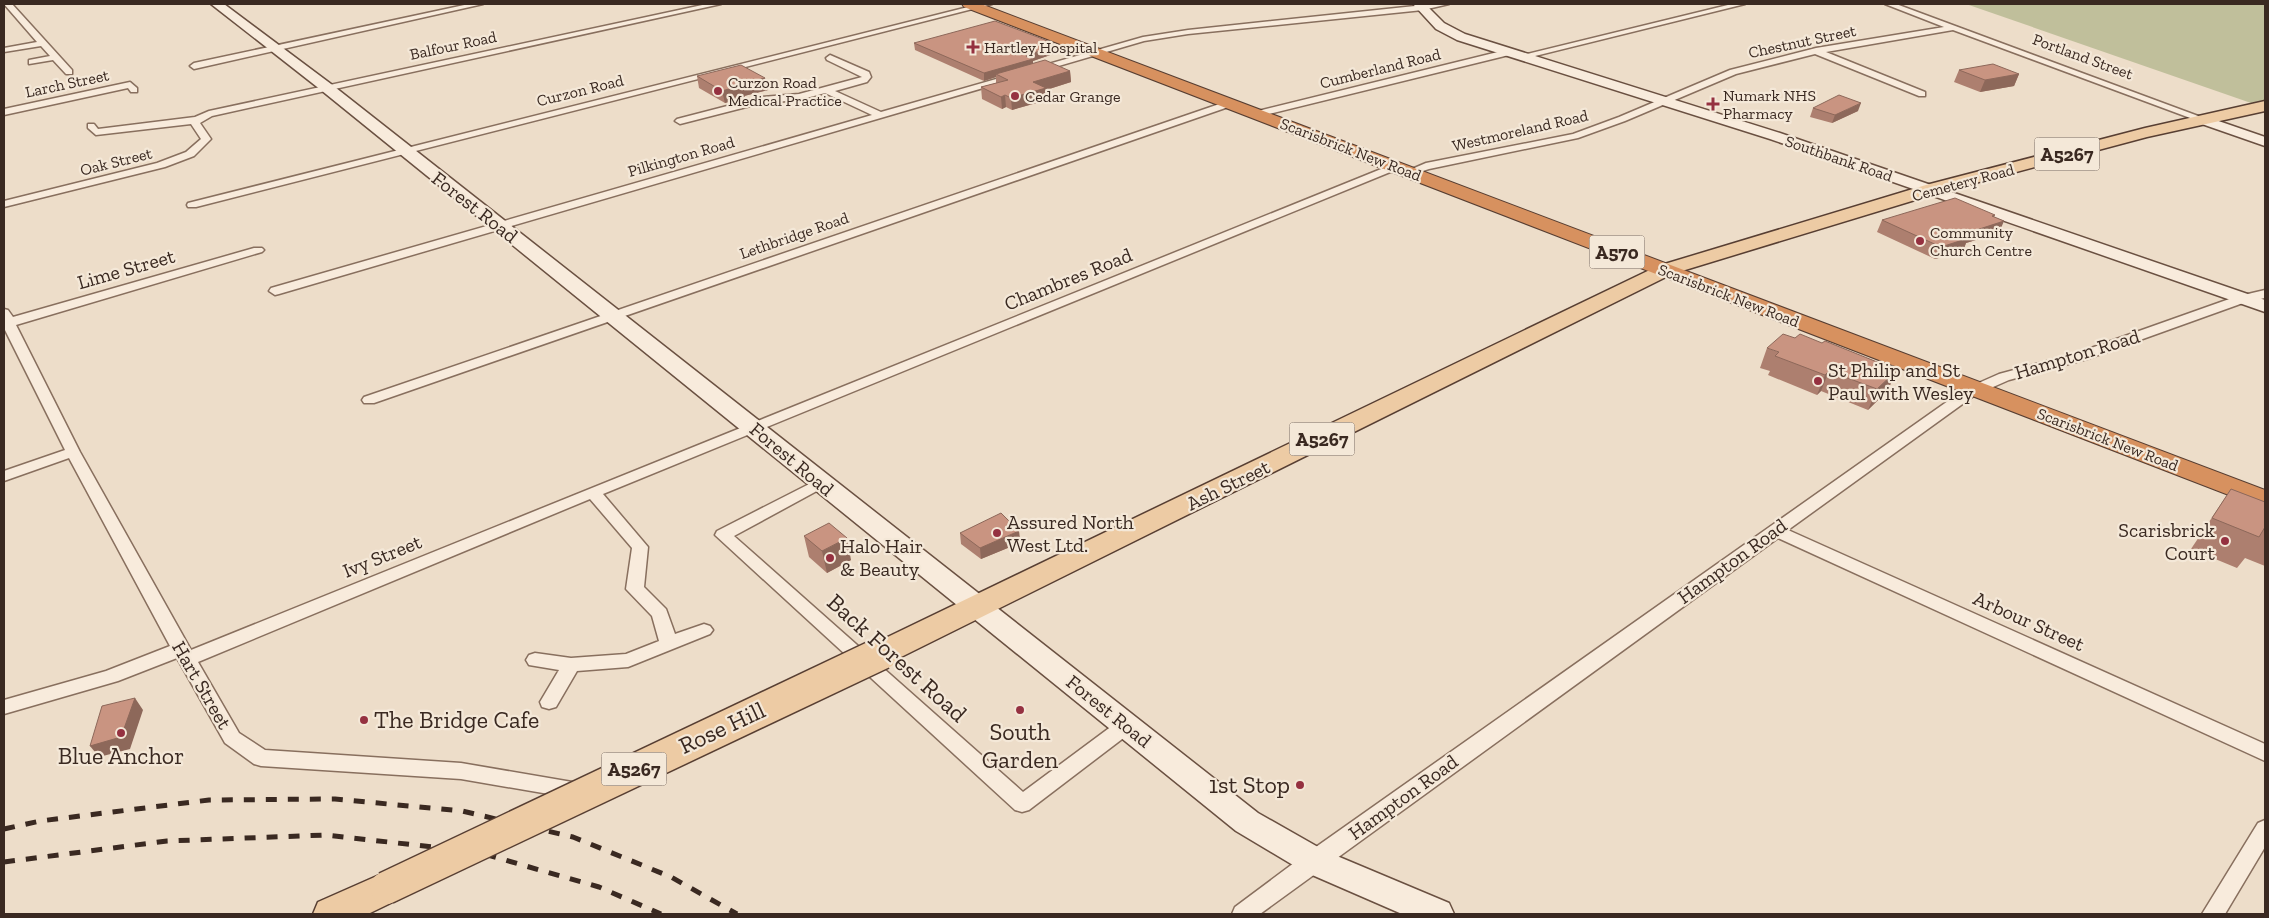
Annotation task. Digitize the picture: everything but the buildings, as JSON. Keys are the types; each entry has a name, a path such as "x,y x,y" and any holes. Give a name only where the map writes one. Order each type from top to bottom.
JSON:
{"highway":[{"name":"Scarisbrick New Road","path":"978,5 1096,53 2265,500"}],"main road":[{"name":"Cemetery Road","path":"1665,270 1932,189 2265,106"},
{"name":"Ash Street","path":"979,608 1665,270"},
{"name":"Rose Hill","path":"332,914 585,792 979,608"}],"street":[{"path":"8,4 69,72"},
{"name":"Forest Road","path":"218,4 326,87 404,151 754,427 821,484 1248,822 1314,861 1437,914"},
{"path":"194,66 479,4"},
{"name":"Balfour Road","path":"91,126 96,132 197,120 209,114 326,87 717,4"},
{"name":"Pilkington Road","path":"275,291 1143,39 1188,32 1445,4"},
{"name":"Cumberland Road","path":"1256,114 1741,4"},
{"name":"Portland Street","path":"1888,4 2265,142"},
{"name":"Curzon Road","path":"192,205 978,5"},
{"name":"Southbank Road","path":"1421,6 1448,31 1775,136 2265,306"},
{"name":"Chestnut Street","path":"1662,101 1733,72 1816,51 1953,28"},
{"path":"4,50 43,43"},
{"path":"1816,51 1922,94"},
{"path":"32,62 54,57"},
{"path":"680,122 762,100 800,97 864,80 867,77 866,74 830,58"},
{"name":"Larch Street","path":"4,112 130,85 134,90"},
{"path":"826,90 880,115"},
{"name":"Westmoreland Road","path":"1403,169 1575,136 1622,119 1662,101"},
{"name":"Lethbridge Road","path":"369,400 1230,103"},
{"name":"Oak Street","path":"4,204 161,165 190,154 206,139 195,123 197,120"},
{"name":"Chambres Road","path":"593,492 1403,169"},
{"name":"Lime Street","path":"5,320 258,250"},
{"name":"Hampton Road","path":"1243,914 1775,530 1978,389 2004,377 2082,356 2265,294"},
{"name":"Hart Street","path":"5,320 73,452 232,738 261,758 460,771 585,792"},
{"path":"4,476 73,452"},
{"name":"Back Forest Road","path":"821,484 723,535 1022,804 1127,725"},
{"path":"593,492 640,547 635,589 660,612 669,644"},
{"name":"Ivy Street","path":"4,707 184,654 593,492"},
{"name":"Arbour Street","path":"1775,530 2265,753"},
{"path":"535,660 571,665 628,660 704,630"},
{"path":"549,702 571,665"},
{"path":"2213,914 2265,828"}],"green space":[{"path":"1966,4 2265,4 2265,100 2251,103"}],"railway":[{"path":"4,829 40,821 209,800 335,799 462,811 573,837 671,877 737,914"},
{"path":"4,862 167,841 326,835 477,852 599,887 661,914"}],"place":[{"name":"Hartley Hospital","path":"973,47"},
{"name":"Curzon Road Medical Practice","path":"718,91"},
{"name":"Cedar Grange","path":"1015,96"},
{"name":"Numark NHS Pharmacy","path":"1713,104"},
{"name":"Community Church Centre","path":"1920,241"},
{"name":"St Philip and St Paul with Wesley","path":"1818,381"},
{"name":"Assured North West Ltd.","path":"997,533"},
{"name":"Scarisbrick Court","path":"2225,541"},
{"name":"Halo Hair & Beauty","path":"830,558"},
{"name":"South Garden","path":"1020,710"},
{"name":"The Bridge Cafe","path":"364,720"},
{"name":"Blue Anchor","path":"121,733"},
{"name":"1st Stop","path":"1300,785"}]}
